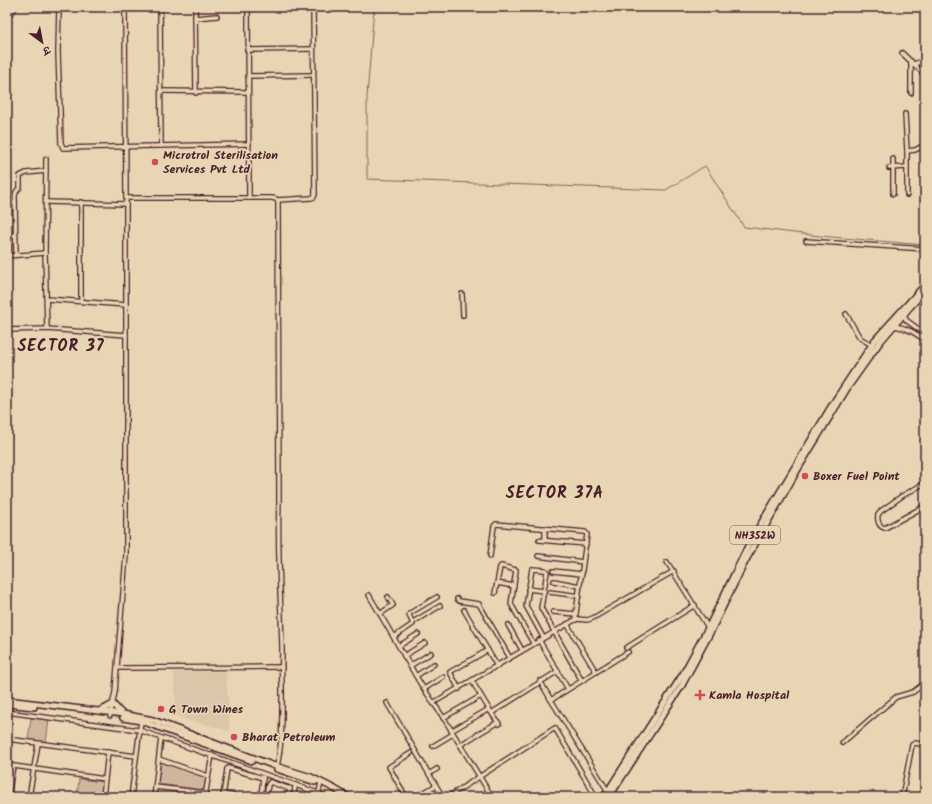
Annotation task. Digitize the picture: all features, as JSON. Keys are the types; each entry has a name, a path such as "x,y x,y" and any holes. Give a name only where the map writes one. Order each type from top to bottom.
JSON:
{"highway":[{"name":"NH352W","path":"604,797 609,794 681,687 709,629 832,405 872,344 925,285"},
{"name":"NH352W","path":"796,469 852,381 893,326 925,291"},
{"path":"7,700 96,711 110,715 123,714 152,720 165,727 320,783 342,797"},
{"path":"7,704 110,715 165,727 278,766 333,788 348,797"},
{"path":"96,711 113,704 123,714"}],"street":[{"path":"7,17 16,7"},
{"path":"47,7 59,8 59,106 63,148 249,144"},
{"path":"110,715 113,704 117,668 126,555 125,7"},
{"path":"160,7 161,146"},
{"path":"195,7 196,93"},
{"path":"248,7 249,198"},
{"path":"126,198 272,198 277,200 310,199 315,195 313,7"},
{"path":"195,18 217,16"},
{"path":"248,50 313,49"},
{"path":"902,53 925,75"},
{"path":"914,64 925,60"},
{"path":"911,61 911,93"},
{"path":"248,76 313,75"},
{"path":"161,92 248,92"},
{"path":"905,114 907,194"},
{"path":"907,151 915,150 925,145"},
{"path":"46,159 45,253 47,330"},
{"path":"893,159 891,167 893,194"},
{"path":"891,167 907,167"},
{"path":"16,255 15,193 20,187 20,177 26,172 46,171"},
{"path":"277,200 278,532 282,667 282,715 278,766"},
{"path":"46,202 126,204"},
{"path":"80,202 80,301"},
{"path":"7,204 15,203"},
{"path":"7,236 15,235"},
{"path":"806,241 925,249"},
{"path":"7,256 45,253"},
{"path":"462,294 463,315"},
{"path":"47,299 126,305"},
{"path":"904,313 906,320 925,334"},
{"path":"846,314 860,338 872,344"},
{"path":"910,330 909,328 911,325"},
{"path":"893,326 900,326 910,330 925,340"},
{"path":"7,330 47,330 126,334"},
{"path":"925,483 897,499 880,512 878,515 879,524 885,528 925,506"},
{"path":"490,556 495,524 585,532 587,534 586,544 575,620"},
{"path":"544,540 545,528"},
{"path":"539,540 586,544"},
{"path":"538,556 583,562"},
{"path":"667,562 709,629"},
{"path":"495,592 499,569 501,566 516,570 511,604 533,643"},
{"path":"544,637 526,606 531,570 545,570 547,572 541,608 582,681"},
{"path":"553,571 582,574"},
{"path":"433,703 459,689 554,631 575,620 587,620 593,618 674,571"},
{"path":"554,581 580,586"},
{"path":"497,583 514,586"},
{"path":"528,589 544,591"},
{"path":"550,592 578,596"},
{"path":"369,595 416,676 444,718 492,797"},
{"path":"380,614 393,605 388,597"},
{"path":"413,622 409,614 437,597"},
{"path":"457,599 459,601 479,604 510,658"},
{"path":"626,648 695,605"},
{"path":"394,637 413,624 413,622 440,606"},
{"path":"464,610 497,666"},
{"path":"553,612 576,614"},
{"path":"567,624 596,672"},
{"path":"508,625 522,650"},
{"path":"399,646 418,634"},
{"path":"539,640 568,688"},
{"path":"404,656 425,643"},
{"path":"459,689 450,672 488,650"},
{"path":"551,700 628,652"},
{"path":"410,666 431,653"},
{"path":"416,676 434,664"},
{"path":"117,668 282,667"},
{"path":"433,746 452,733 558,672"},
{"path":"424,689 443,677"},
{"path":"460,744 498,723 472,681"},
{"path":"540,682 609,794"},
{"path":"842,743 896,697 913,692 925,683"},
{"path":"444,718 481,696"},
{"path":"387,703 435,786 443,797"},
{"path":"7,712 139,730 212,755 263,776"},
{"path":"131,797 141,721"},
{"path":"451,796 555,728 596,797"},
{"path":"154,797 161,738"},
{"path":"7,739 136,756"},
{"path":"902,797 912,744 915,742 925,744"},
{"path":"38,744 29,796 44,797"},
{"path":"103,797 108,752"},
{"path":"406,797 389,767 412,753"},
{"path":"155,787 206,795 212,755"},
{"path":"158,759 208,776"},
{"path":"7,765 105,779"},
{"path":"8,797 13,766"},
{"path":"235,796 223,796 226,769 228,768 291,783 325,797"},
{"path":"429,774 437,769"},
{"path":"261,797 263,776"},
{"path":"922,797 925,781"},
{"path":"266,797 270,782 290,789"},
{"path":"288,797 291,783"},
{"path":"318,795 320,783"},
{"path":"296,785 294,797 298,797"},
{"path":"416,797 435,786"}],"shaded area":[{"path":"174,672 226,672 230,731 177,717"},
{"path":"31,718 49,720 46,742 28,740"},
{"path":"161,762 206,777 204,790 158,784"},
{"path":"79,779 103,782 101,797 77,797"}],"waterway":[{"path":"374,7 367,97 367,179 666,190 705,166 744,227 820,236 925,245"}],"place":[{"name":"Microtrol Sterilisation Services Pvt Ltd","path":"155,162"},
{"name":"Boxer Fuel Point","path":"805,476"},
{"name":"Kamla Hospital","path":"700,695"},
{"name":"G Town Wines","path":"161,709"},
{"name":"Bharat Petroleum","path":"234,737"}],"district":[{"name":"SECTOR 37","path":"61,345"},
{"name":"SECTOR 37A","path":"555,492"}]}
